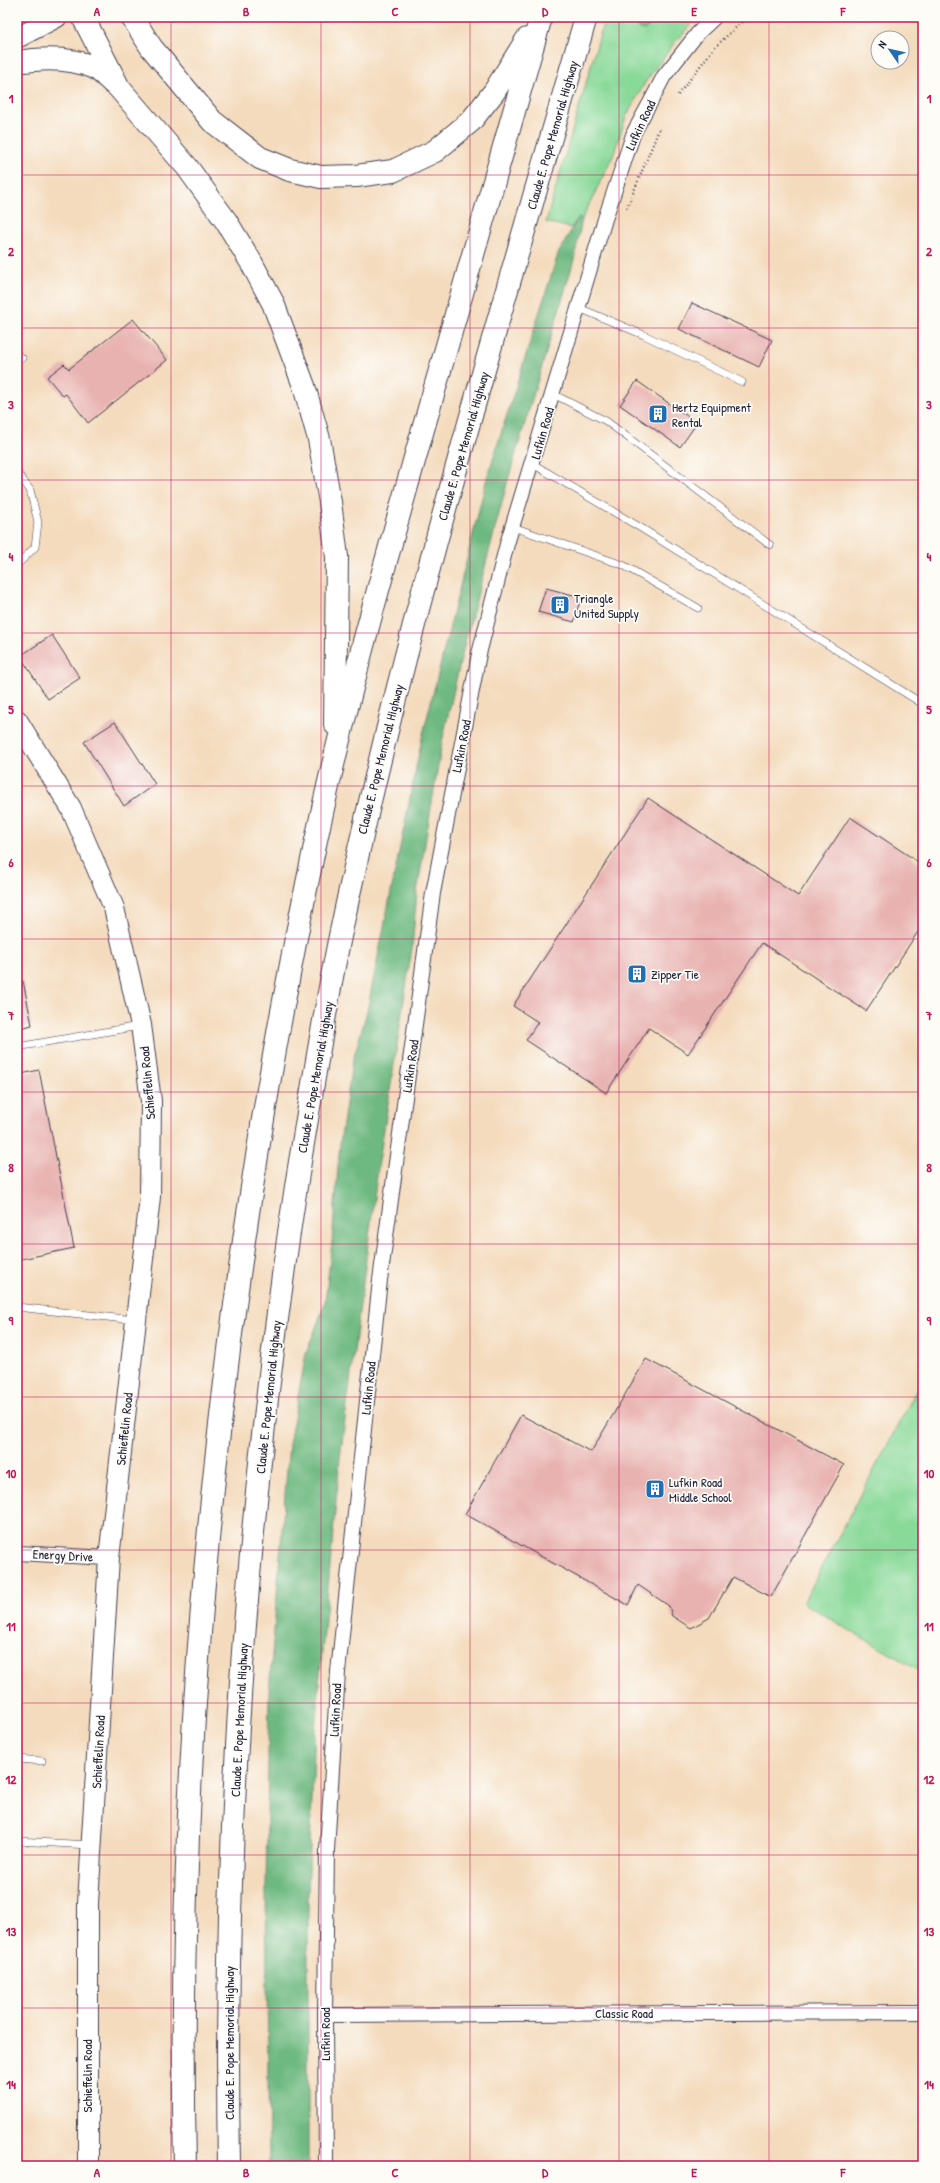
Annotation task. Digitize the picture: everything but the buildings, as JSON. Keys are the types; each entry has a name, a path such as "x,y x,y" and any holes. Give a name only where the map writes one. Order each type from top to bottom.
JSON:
{"highway":[{"path":"83,17 119,88"},
{"path":"132,17 151,47 212,121 260,158 290,170 321,177 356,176 393,171 435,150 471,121 494,92 540,18"},
{"name":"Claude E. Pope Memorial Highway","path":"229,2166 227,2066 230,1918 236,1751 247,1592 265,1415 281,1285 311,1096 338,947 382,747 452,482 586,17"},
{"path":"185,2166 183,2029 192,1752 207,1546 226,1370 246,1217 277,1034 315,842 335,757 373,608 540,18"},
{"path":"17,62 37,58 69,60 96,69 119,88 187,167 226,221 251,262 273,303 304,386 318,439 330,502 337,557 335,757"}],"street":[{"path":"17,38 57,17"},
{"name":"Lufkin Road","path":"326,2166 325,2015 327,1850 338,1672 380,1280 433,893 479,654 513,527 605,219 634,132 664,76 698,33 714,17"},
{"name":"Schieffelin Road","path":"17,720 22,741 71,808 114,908 141,1025 151,1101 150,1181 109,1558 88,1904 88,2166"},
{"name":"Energy Drive","path":"17,1553 109,1558"},
{"name":"Classic Road","path":"325,2015 923,2012"}],"lane":[{"path":"579,308 644,335 742,382"},
{"path":"553,394 606,421 770,545"},
{"path":"533,464 641,528 923,704"},
{"path":"17,472 30,490 38,522 35,547 17,565"},
{"path":"513,527 623,565 698,608"},
{"path":"17,1047 141,1025"},
{"path":"17,1307 136,1320"},
{"path":"17,1759 42,1761"},
{"path":"17,1841 92,1845"}],"path":[{"path":"678,95 714,48 747,17"},
{"path":"627,208 660,127"}],"green space":[{"path":"605,17 637,17 635,22 653,23 655,17 698,17 675,42 646,81 626,117 613,156 582,219 578,218 571,228 546,222"},
{"path":"637,17 655,17 653,23 644,30 638,28 635,22"},
{"path":"578,218 582,219 574,260 509,476 463,650 442,742 417,892 412,948 378,1168 340,1458 315,1728 308,1895 308,2166 269,2166 266,1889 269,1692 289,1444 306,1354 325,1303 332,1242 340,1143 352,1064 367,1011 422,738 487,478 558,254"},
{"path":"923,1378 923,1673 803,1603"}],"place":[{"name":"Hertz Equipment Rental","path":"658,414"},
{"name":"Triangle United Supply","path":"560,605"},
{"name":"Zipper Tie","path":"637,974"},
{"name":"Lufkin Road Middle School","path":"655,1489"}]}
